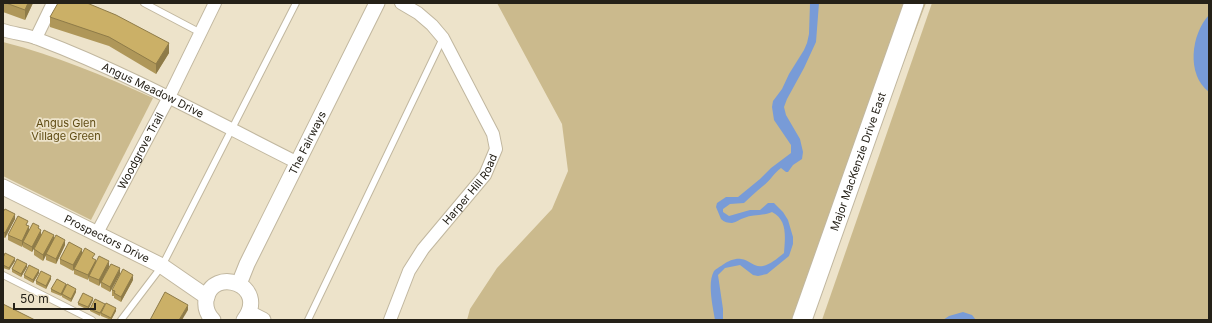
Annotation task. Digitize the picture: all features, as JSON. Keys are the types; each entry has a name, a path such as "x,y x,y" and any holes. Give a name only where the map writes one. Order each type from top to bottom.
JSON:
{"main road":[{"name":"Major MacKenzie Drive East","path":"802,320 914,3"}],"street":[{"path":"36,38 53,3"},
{"name":"Woodgrove Trail","path":"97,233 169,97 214,3"},
{"name":"The Fairways","path":"238,284 377,3"},
{"name":"Harper Hill Road","path":"390,320 409,271 423,249 485,175 496,149 493,134 443,38 432,25 418,13 401,3"},
{"name":"Angus Meadow Drive","path":"3,30 13,34 36,38 169,97 298,163"},
{"name":"Prospectors Drive","path":"3,187 162,266 207,297"},
{"path":"211,319 207,310 207,297 213,288 221,282 232,281 246,290 249,295 251,301 246,316 263,320"}],"lane":[{"path":"144,3 199,32"},
{"path":"121,320 162,266 296,3"},
{"path":"308,320 443,38"},
{"path":"3,275 92,320"}],"green space":[{"path":"497,3 926,3 807,320 467,320 470,309 497,268 552,209 568,171 562,124"},
{"path":"932,3 1209,3 1209,320 822,320"},
{"name":"Angus Glen Village Green","path":"3,42 41,53 98,74 153,98 91,220 3,176"}],"water":[{"path":"810,3 819,3 816,42 784,107 786,115 800,139 803,152 802,159 793,165 788,172 781,168 744,203 730,204 723,209 723,212 729,216 750,210 760,210 768,203 774,203 783,212 788,220 793,237 793,244 789,256 767,274 758,276 753,275 740,265 725,268 718,275 723,309 723,320 715,320 711,288 714,271 728,262 737,259 744,260 757,266 763,266 777,259 784,253 784,230 781,220 777,215 772,212 743,218 734,223 729,223 721,219 716,207 717,203 726,197 738,197 771,168 791,153 791,145 774,120 772,107 773,101 782,89 807,43 809,34"},
{"path":"1209,15 1209,92 1202,85 1197,75 1194,65 1194,54 1198,33"},
{"path":"963,312 972,315 976,320 943,320 949,316"}],"building":[{"path":"6,3 28,3 25,10"},
{"path":"58,3 87,3 116,15 169,43 156,64 109,37 50,17"},
{"path":"5,209 15,214 5,233 3,232 3,212"},
{"path":"18,216 28,221 26,225 29,226 22,241 8,235"},
{"path":"33,223 39,226 38,228 41,230 32,247 23,242"},
{"path":"44,230 54,235 43,255 34,249"},
{"path":"56,235 65,240 56,259 46,254"},
{"path":"69,242 82,249 73,265 60,259"},
{"path":"85,248 95,254 92,258 96,260 88,275 74,269"},
{"path":"5,253 15,258 9,268 3,265"},
{"path":"99,256 109,261 99,280 89,276"},
{"path":"17,259 27,264 21,274 12,269"},
{"path":"111,264 120,268 110,287 101,282"},
{"path":"29,265 39,270 33,280 24,275"},
{"path":"123,269 133,275 121,297 112,290"},
{"path":"41,271 51,276 46,286 36,281"},
{"path":"57,279 66,284 61,294 51,289"},
{"path":"67,284 76,289 71,299 62,294"},
{"path":"165,292 188,305 179,320 150,320"},
{"path":"83,293 93,298 88,307 78,303"},
{"path":"95,299 105,304 100,313 90,309"},
{"path":"106,303 116,308 111,318 101,313"},
{"path":"3,304 35,320 3,320"}]}
